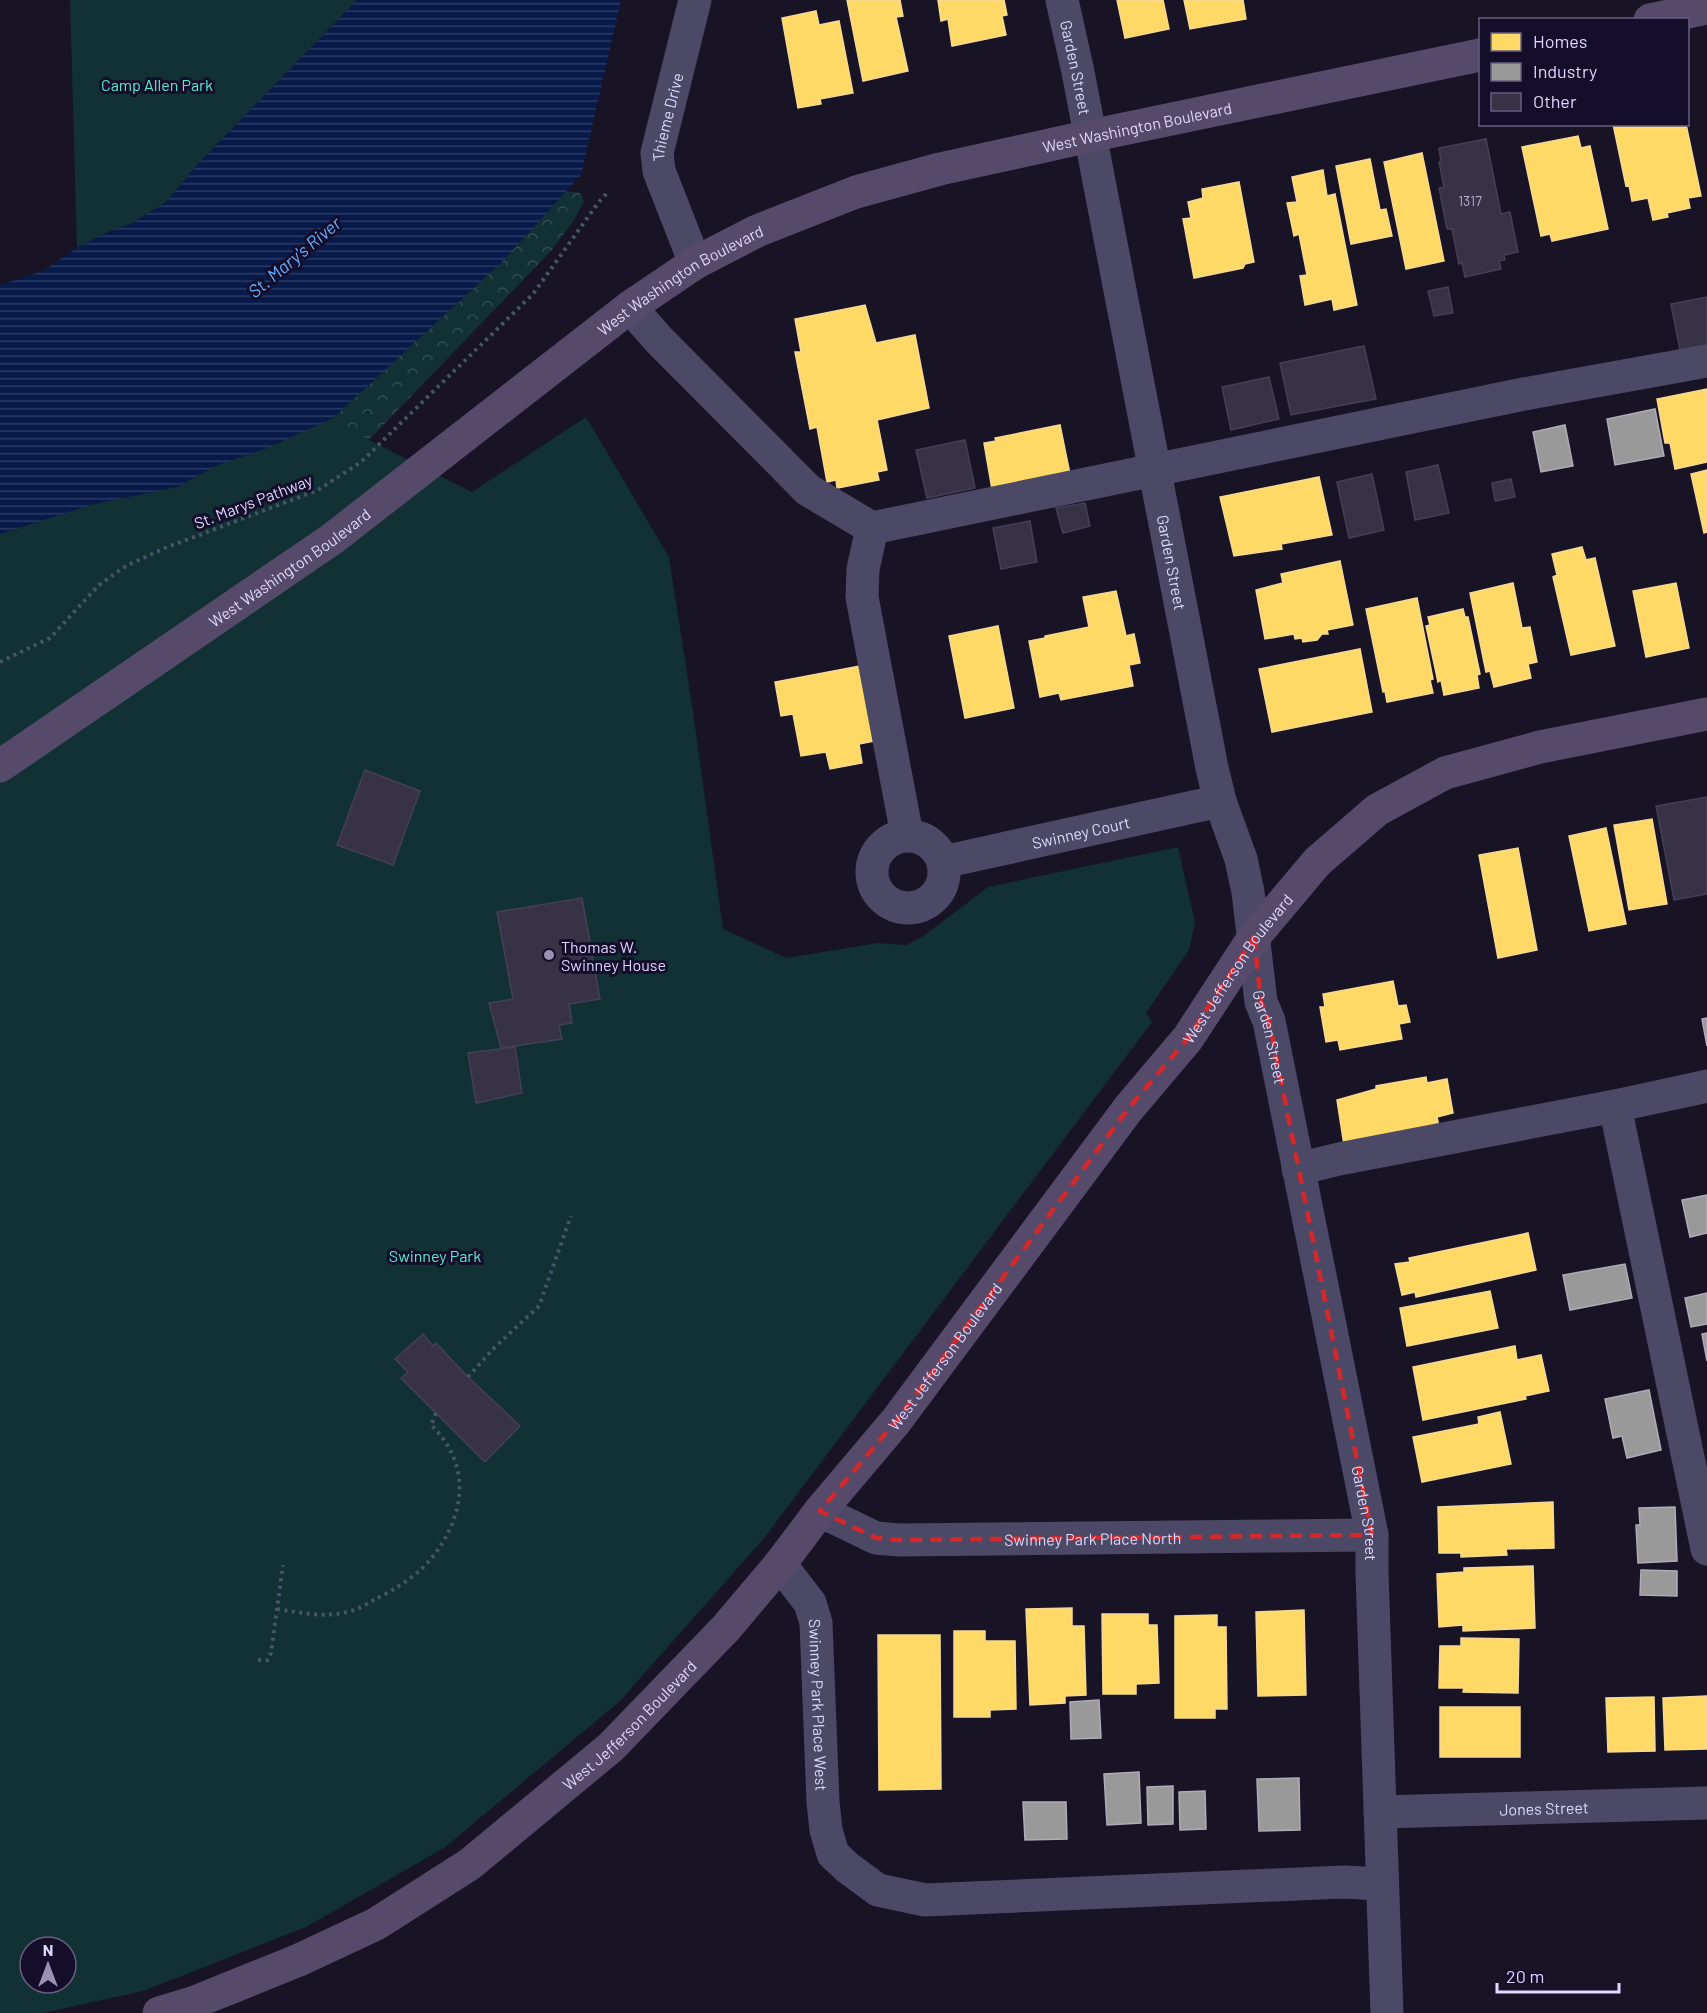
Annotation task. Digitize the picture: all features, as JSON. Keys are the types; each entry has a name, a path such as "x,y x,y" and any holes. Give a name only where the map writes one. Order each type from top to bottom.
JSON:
{"main road":[{"path":"1660,18 1707,8"},
{"name":"West Washington Boulevard","path":"0,766 332,539 630,308 694,263 757,231 856,192 940,169 1479,55"},
{"name":"West Jefferson Boulevard","path":"159,2013 216,1994 299,1960 376,1924 470,1864 611,1747 726,1628 780,1564 820,1510 896,1421 1128,1109 1188,1038 1254,937 1317,862 1368,817 1445,773 1540,747 1707,714"}],"street":[{"name":"Thieme Drive","path":"694,263 659,171 657,153 695,0"},
{"name":"Garden Street","path":"1062,0 1220,801 1241,860 1248,892 1261,1002 1269,1021 1372,1535 1371,1573 1387,2013"},
{"path":"630,308 808,490 872,528 1524,394 1707,361"},
{"path":"872,528 863,569 862,597 907,835"},
{"name":"Swinney Court","path":"943,862 1220,801"},
{"path":"907,835 919,837 938,851 945,874 942,886 935,896 926,904 915,908 902,908 881,897 874,887 871,876 876,853 884,843 907,835"},
{"path":"1298,1169 1707,1086"},
{"path":"1615,1106 1707,1549"},
{"name":"Swinney Park Place North","path":"820,1510 876,1538 899,1540 1372,1535"},
{"name":"Swinney Park Place West","path":"780,1564 810,1604 816,1623 823,1802 826,1830 833,1854 878,1890 925,1900 1343,1882 1381,1884"},
{"name":"Jones Street","path":"1380,1812 1707,1803"}],"path":[{"name":"St. Marys Pathway","path":"0,662 50,638 99,585 126,566 165,548 318,490 362,462 533,294 608,192"},
{"path":"468,1377 494,1348 539,1306 571,1216"},
{"path":"277,1609 324,1616 354,1610 393,1591 429,1562 446,1536 458,1509 460,1485 457,1462 451,1449 431,1425 436,1413"},
{"path":"258,1660 268,1660 271,1653 284,1565"}],"highlighted area":[{"path":"1254,937 1261,1002 1269,1021 1372,1535 899,1540 876,1538 820,1511 896,1421 1128,1109 1188,1038"}],"green space":[{"name":"Camp Allen Park","path":"70,0 357,0 197,165 166,202 131,224 110,231 77,248"},
{"path":"548,189 580,193 584,202 552,250 369,440 287,532 0,614 0,523"},
{"name":"Swinney Park","path":"586,417 669,557 723,929 786,958 878,943 906,945 922,937 988,887 1178,847 1195,923 1189,950 1146,1013 1152,1022 765,1537 620,1701 444,1848 306,1927 143,1991 43,2013 0,2013 0,534 94,504 177,487 218,465 268,448 333,418 369,440 472,492"}],"water":[{"name":"St. Mary's River","path":"357,0 621,0 581,175 502,262 333,418 268,448 218,465 177,487 94,504 0,534 0,285 43,271 77,248 110,231 131,224 166,202 197,165"}],"building: Homes":[{"path":"847,0 900,0 903,16 896,17 908,71 863,81"},
{"path":"938,0 1004,0 1007,15 1002,16 1006,35 952,46 948,19 941,21"},
{"path":"1117,0 1163,0 1169,29 1125,38"},
{"path":"1184,0 1243,0 1246,19 1190,29"},
{"path":"816,11 819,25 839,21 853,93 820,99 821,104 798,108 782,18"},
{"path":"1613,126 1686,126 1701,196 1688,198 1690,208 1667,213 1668,217 1653,220 1648,198 1632,201 1629,185 1626,186"},
{"path":"1578,136 1581,148 1590,146 1608,229 1552,241 1550,234 1541,236 1522,147"},
{"path":"1422,153 1444,261 1406,269 1384,162"},
{"path":"1370,159 1380,210 1386,209 1392,236 1351,244 1336,166"},
{"path":"1323,170 1327,196 1335,194 1357,305 1334,310 1332,299 1305,305 1300,276 1307,275 1299,234 1294,236 1287,203 1297,202 1292,177"},
{"path":"1239,182 1254,262 1245,264 1243,268 1194,278 1183,219 1191,218 1188,202 1203,198 1202,189"},
{"path":"865,305 876,343 915,335 929,408 877,420 887,470 877,472 879,480 837,488 836,480 827,482 817,427 810,429 795,352 801,352 795,319"},
{"path":"1707,389 1707,462 1675,469 1670,443 1665,443 1657,399"},
{"path":"1060,425 1071,479 993,495 984,443 996,441 995,438"},
{"path":"1707,470 1707,532 1704,533 1691,474"},
{"path":"1319,477 1332,535 1281,544 1282,549 1234,556 1220,497"},
{"path":"1582,547 1586,560 1595,558 1615,646 1571,655 1553,577 1557,575 1552,554"},
{"path":"1340,561 1353,625 1327,630 1328,634 1322,634 1317,640 1303,642 1302,638 1295,639 1294,634 1265,639 1256,590 1283,583 1281,574"},
{"path":"1513,583 1522,628 1530,627 1537,662 1528,664 1531,678 1494,687 1490,671 1486,672 1470,593"},
{"path":"1676,583 1689,648 1646,657 1633,591"},
{"path":"1116,591 1126,636 1134,634 1140,663 1129,665 1133,686 1061,700 1059,693 1040,697 1029,641 1089,627 1083,597"},
{"path":"1417,598 1433,679 1430,680 1433,693 1387,702 1366,609"},
{"path":"1463,609 1465,617 1468,617 1480,674 1477,675 1479,688 1444,695 1441,680 1438,682 1426,626 1430,625 1428,617"},
{"path":"998,626 1014,708 965,718 949,636"},
{"path":"1360,649 1372,712 1272,732 1259,669"},
{"path":"871,664 885,739 859,744 862,763 830,769 826,752 801,756 793,714 781,716 775,682"},
{"path":"1652,819 1667,904 1629,910 1614,825"},
{"path":"1606,828 1626,924 1589,931 1569,836"},
{"path":"1518,848 1537,950 1498,958 1479,855"},
{"path":"1393,981 1398,1006 1406,1005 1410,1022 1399,1024 1402,1039 1340,1050 1338,1040 1326,1042 1320,1007 1325,1007 1323,994"},
{"path":"1426,1077 1427,1083 1447,1079 1453,1113 1437,1117 1439,1127 1344,1145 1337,1100 1376,1089 1376,1086"},
{"path":"1528,1233 1536,1270 1416,1297 1415,1292 1402,1295 1395,1264 1410,1262 1409,1258"},
{"path":"1490,1291 1498,1328 1407,1346 1400,1308"},
{"path":"1515,1346 1517,1360 1541,1355 1549,1391 1525,1396 1526,1399 1423,1420 1413,1367"},
{"path":"1500,1412 1511,1464 1422,1482 1413,1437 1479,1424 1478,1417"},
{"path":"1553,1502 1554,1548 1506,1549 1507,1555 1461,1557 1461,1553 1439,1553 1438,1507"},
{"path":"1533,1566 1535,1628 1463,1631 1463,1625 1439,1627 1437,1574 1464,1572 1464,1568"},
{"path":"1072,1608 1072,1626 1084,1626 1086,1695 1065,1696 1065,1703 1030,1705 1026,1609"},
{"path":"1304,1610 1306,1695 1258,1696 1256,1612"},
{"path":"1102,1614 1148,1614 1148,1625 1157,1625 1159,1683 1136,1684 1136,1694 1103,1694"},
{"path":"1217,1615 1217,1627 1226,1627 1227,1709 1215,1709 1215,1718 1175,1718 1175,1616"},
{"path":"954,1631 985,1631 985,1641 1015,1641 1016,1709 990,1710 990,1717 954,1717"},
{"path":"878,1635 940,1635 941,1789 879,1790"},
{"path":"1461,1638 1519,1639 1518,1693 1463,1692 1464,1688 1439,1688 1440,1646 1461,1646"},
{"path":"1707,1696 1707,1749 1665,1750 1663,1698"},
{"path":"1654,1697 1655,1751 1608,1752 1606,1698"},
{"path":"1440,1707 1520,1707 1520,1757 1440,1757"}],"building: Industry":[{"path":"1655,409 1664,456 1615,465 1607,419"},
{"path":"1565,425 1573,466 1541,472 1533,432"},
{"path":"1707,1018 1707,1046 1702,1019"},
{"path":"1707,1195 1707,1233 1690,1237 1682,1200"},
{"path":"1625,1264 1632,1298 1570,1310 1563,1275"},
{"path":"1707,1293 1707,1324 1691,1327 1685,1298"},
{"path":"1707,1333 1707,1361 1702,1334"},
{"path":"1649,1390 1661,1450 1627,1458 1622,1436 1613,1438 1605,1399"},
{"path":"1675,1507 1677,1561 1638,1563 1636,1525 1640,1525 1639,1508"},
{"path":"1641,1570 1677,1571 1677,1596 1640,1595"},
{"path":"1099,1700 1101,1738 1071,1739 1070,1702"},
{"path":"1139,1772 1141,1823 1107,1825 1104,1774"},
{"path":"1299,1778 1300,1830 1259,1831 1257,1779"},
{"path":"1173,1786 1173,1824 1148,1825 1147,1787"},
{"path":"1205,1791 1206,1829 1180,1830 1179,1792"},
{"path":"1023,1802 1066,1802 1067,1839 1025,1840"}],"building: Other":[{"path":"1486,139 1501,214 1510,212 1518,252 1504,255 1505,260 1499,261 1501,269 1465,277 1462,263 1459,264 1452,229 1447,229 1439,188 1444,187 1439,148"},
{"path":"1448,287 1453,313 1434,316 1428,291"},
{"path":"1707,297 1707,345 1680,350 1671,304"},
{"path":"1364,346 1376,399 1291,415 1280,363"},
{"path":"1269,377 1279,419 1231,430 1222,387"},
{"path":"965,440 975,488 927,498 916,450"},
{"path":"1438,465 1449,513 1415,520 1406,472"},
{"path":"1372,474 1384,530 1349,538 1337,482"},
{"path":"1511,479 1515,497 1495,501 1492,483"},
{"path":"1085,503 1090,526 1063,533 1056,508"},
{"path":"1030,521 1037,562 1001,569 993,528"},
{"path":"365,770 420,791 393,865 337,845"},
{"path":"1707,797 1707,894 1674,900 1656,806"},
{"name":"Thomas W. Swinney House","path":"582,898 600,999 569,1004 572,1023 559,1025 562,1039 501,1048 489,1003 513,999 497,912"},
{"path":"515,1047 522,1093 476,1103 468,1053"},
{"path":"423,1334 433,1346 436,1343 520,1426 485,1462 401,1378 408,1372 395,1359"}],"place":[{"name":"Thomas W. Swinney House","path":"549,955"}]}
